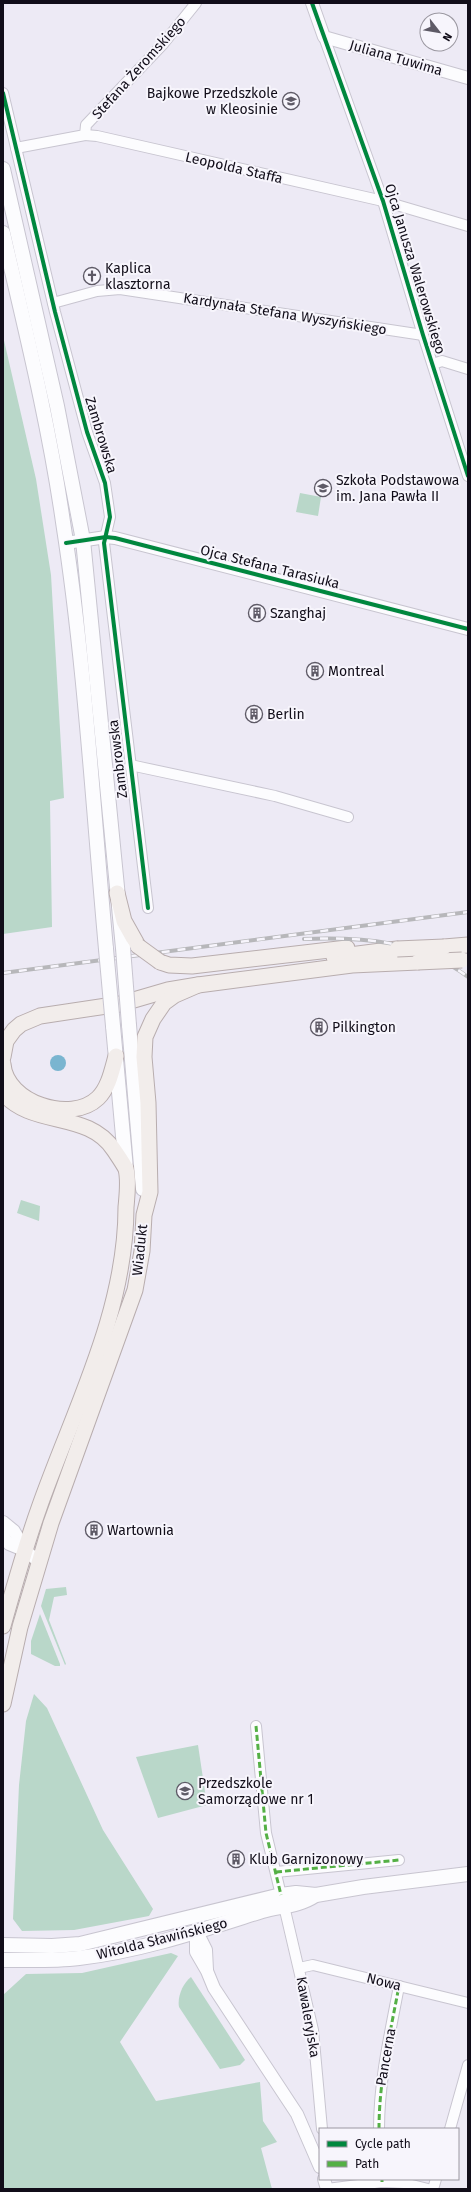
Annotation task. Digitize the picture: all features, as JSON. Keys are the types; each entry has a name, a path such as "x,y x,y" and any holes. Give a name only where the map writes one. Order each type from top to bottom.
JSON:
{"main road":[{"name":"Zambrowska","path":"3,169 57,406 83,540 119,922"},
{"name":"Zambrowska","path":"3,233 44,415 66,543 77,635 104,926"},
{"path":"117,893 124,921 138,946 160,962 169,965 192,966 316,951 357,948 398,949 468,945"},
{"name":"Wiadukt","path":"3,1704 20,1627 50,1523 130,1308 139,1269 144,1215 142,1171 119,922"},
{"name":"Wiadukt","path":"3,1626 39,1508 100,1345 114,1301 125,1239 126,1170 104,926"},
{"path":"3,1028 15,1016 35,1008 133,992 180,978 398,949"},
{"path":"3,1057 6,1041 14,1030 31,1019 120,1004 168,990 345,966 465,960"},
{"path":"144,1215 150,1192 148,1103 144,1057 145,1037 152,1019 164,1003 175,995 198,985"},
{"path":"3,1064 9,1084 24,1098 46,1106 73,1110 90,1104 98,1098 110,1079 116,1056"},
{"path":"3,1093 17,1106 27,1112 73,1122 94,1130 113,1149 126,1170"},
{"name":"Witolda Sławińskiego","path":"3,1945 52,1946 80,1944 193,1918 283,1901 308,1900 316,1894 468,1874"},
{"name":"Witolda Sławińskiego","path":"3,1960 79,1958 114,1952 196,1932 283,1901"}],"street":[{"name":"Stefana Żeromskiego","path":"16,148 85,135 86,125 163,44 196,3"},
{"name":"Ojca Janusza Walerowskiego","path":"312,3 383,201 422,335 433,364 468,476"},
{"name":"Juliana Tuwima","path":"324,37 468,78"},
{"name":"Zambrowska","path":"3,93 53,303 87,432 105,483 110,509 104,542 148,908"},
{"name":"Leopolda Staffa","path":"85,135 97,136 383,201 468,226"},
{"name":"Kardynała Stefana Wyszyńskiego","path":"53,303 97,291 120,289 422,335"},
{"path":"433,364 442,361 468,369"},
{"name":"Ojca Stefana Tarasiuka","path":"66,543 106,536 468,629"},
{"name":"Zambrowska","path":"130,766 275,796 348,816"},
{"path":"3,1522 14,1531 26,1551"},
{"path":"3,1536 9,1544 26,1551 39,1562"},
{"name":"Kawaleryjska","path":"256,1726 266,1833 313,2030 322,2128"},
{"path":"276,1872 399,1860"},
{"path":"193,1918 196,1932 206,1950 207,1972 214,1988 297,2114 319,2165"},
{"name":"Nowa","path":"299,1968 313,1965 468,2003"},
{"name":"Pancerna","path":"379,2128 379,2102 383,2070 400,1986"},
{"path":"450,2128 468,2065"},
{"path":"327,2189 382,2180 404,2182 428,2189"}],"green space":[{"path":"3,336 36,479 51,575 64,798 50,801 52,927 3,934"},
{"path":"300,493 321,497 318,516 296,512"},
{"path":"21,1200 40,1206 39,1221 17,1213"},
{"path":"66,1587 67,1595 54,1597 49,1620 66,1664 65,1665 41,1606 46,1589"},
{"path":"40,1614 60,1666 55,1666 31,1654 31,1641"},
{"path":"34,1694 47,1708 103,1830 153,1909 149,1916 74,1930 22,1931 13,1919 19,1785 26,1721"},
{"path":"198,1745 207,1805 158,1818 136,1757"},
{"path":"171,1953 178,1956 120,2042 156,2101 260,2082 263,2121 277,2142 261,2148 272,2189 3,2189 3,1995 26,1974 82,1973"},
{"path":"191,1977 245,2060 240,2065 220,2069 179,2007 181,1990"}],"water":[{"path":"58,1055 65,1060 66,1063 61,1070 58,1071 51,1066 50,1063 55,1056"}],"railway":[{"path":"3,973 468,912"},
{"path":"304,939 348,939 390,943 430,955 468,977"}],"marked path":[{"path":"256,1726 266,1833 281,1895"},
{"path":"276,1872 399,1860"},
{"path":"379,2128 379,2111 383,2075 399,1986"}],"cycle path":[{"path":"312,3 383,201 423,335 468,476"},
{"path":"3,93 55,312 87,432 105,483 110,517 104,543 148,908"},
{"path":"66,543 106,537 115,538 468,629"}],"place":[{"name":"Bajkowe Przedszkole w Kleosinie","path":"291,101"},
{"name":"Kaplica klasztorna","path":"92,276"},
{"name":"Szkoła Podstawowa im. Jana Pawła II","path":"323,488"},
{"name":"Szanghaj","path":"257,613"},
{"name":"Montreal","path":"315,671"},
{"name":"Berlin","path":"254,714"},
{"name":"Pilkington","path":"319,1027"},
{"name":"Wartownia","path":"94,1530"},
{"name":"Przedszkole Samorządowe nr 1","path":"185,1791"},
{"name":"Klub Garnizonowy","path":"236,1859"}]}
